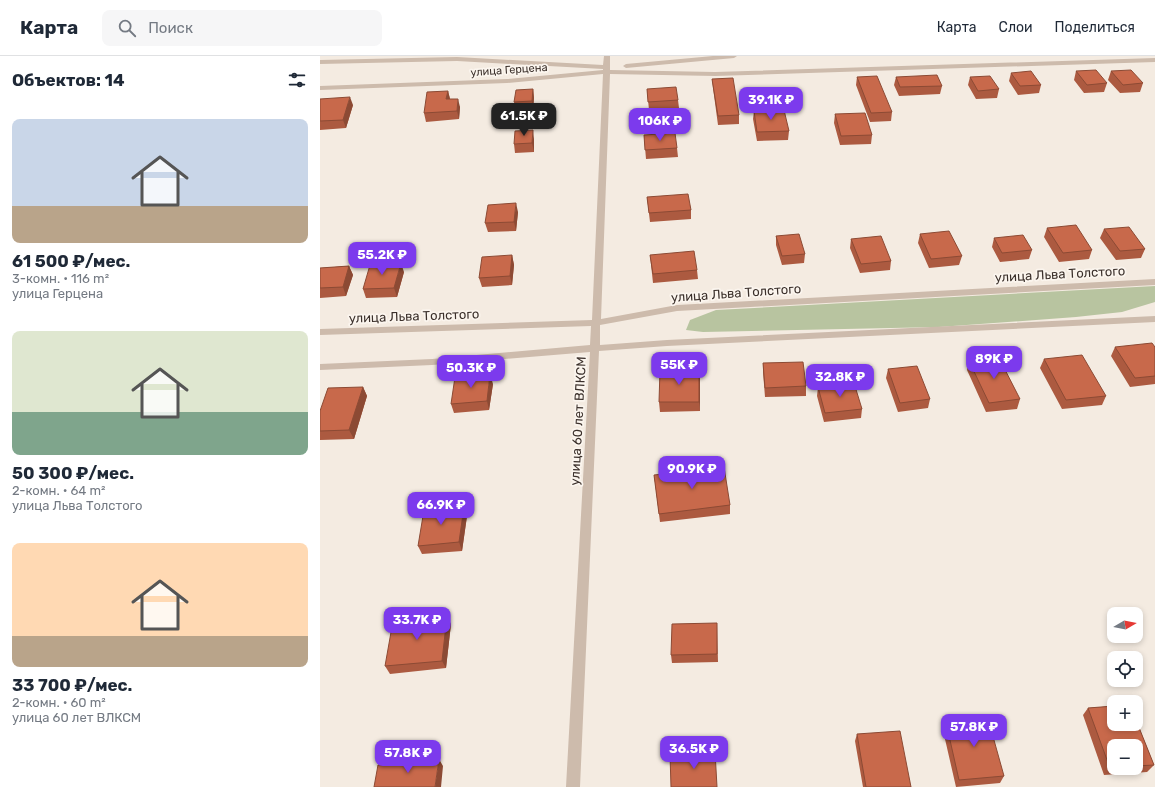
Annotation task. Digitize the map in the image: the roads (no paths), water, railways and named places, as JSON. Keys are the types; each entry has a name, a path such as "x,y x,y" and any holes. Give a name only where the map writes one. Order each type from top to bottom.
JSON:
{"street":[{"name":"улица 60 лет ВЛКСМ","path":"573,787 595,348 607,56"},
{"name":"улица Герцена","path":"320,88 507,81 734,56"},
{"name":"улица Герцена","path":"320,62 457,58 607,69 715,74 1155,60"},
{"name":"улица Льва Толстого","path":"320,332 596,323 677,308 1155,282"},
{"path":"320,367 432,362 667,343 1155,319"}]}
